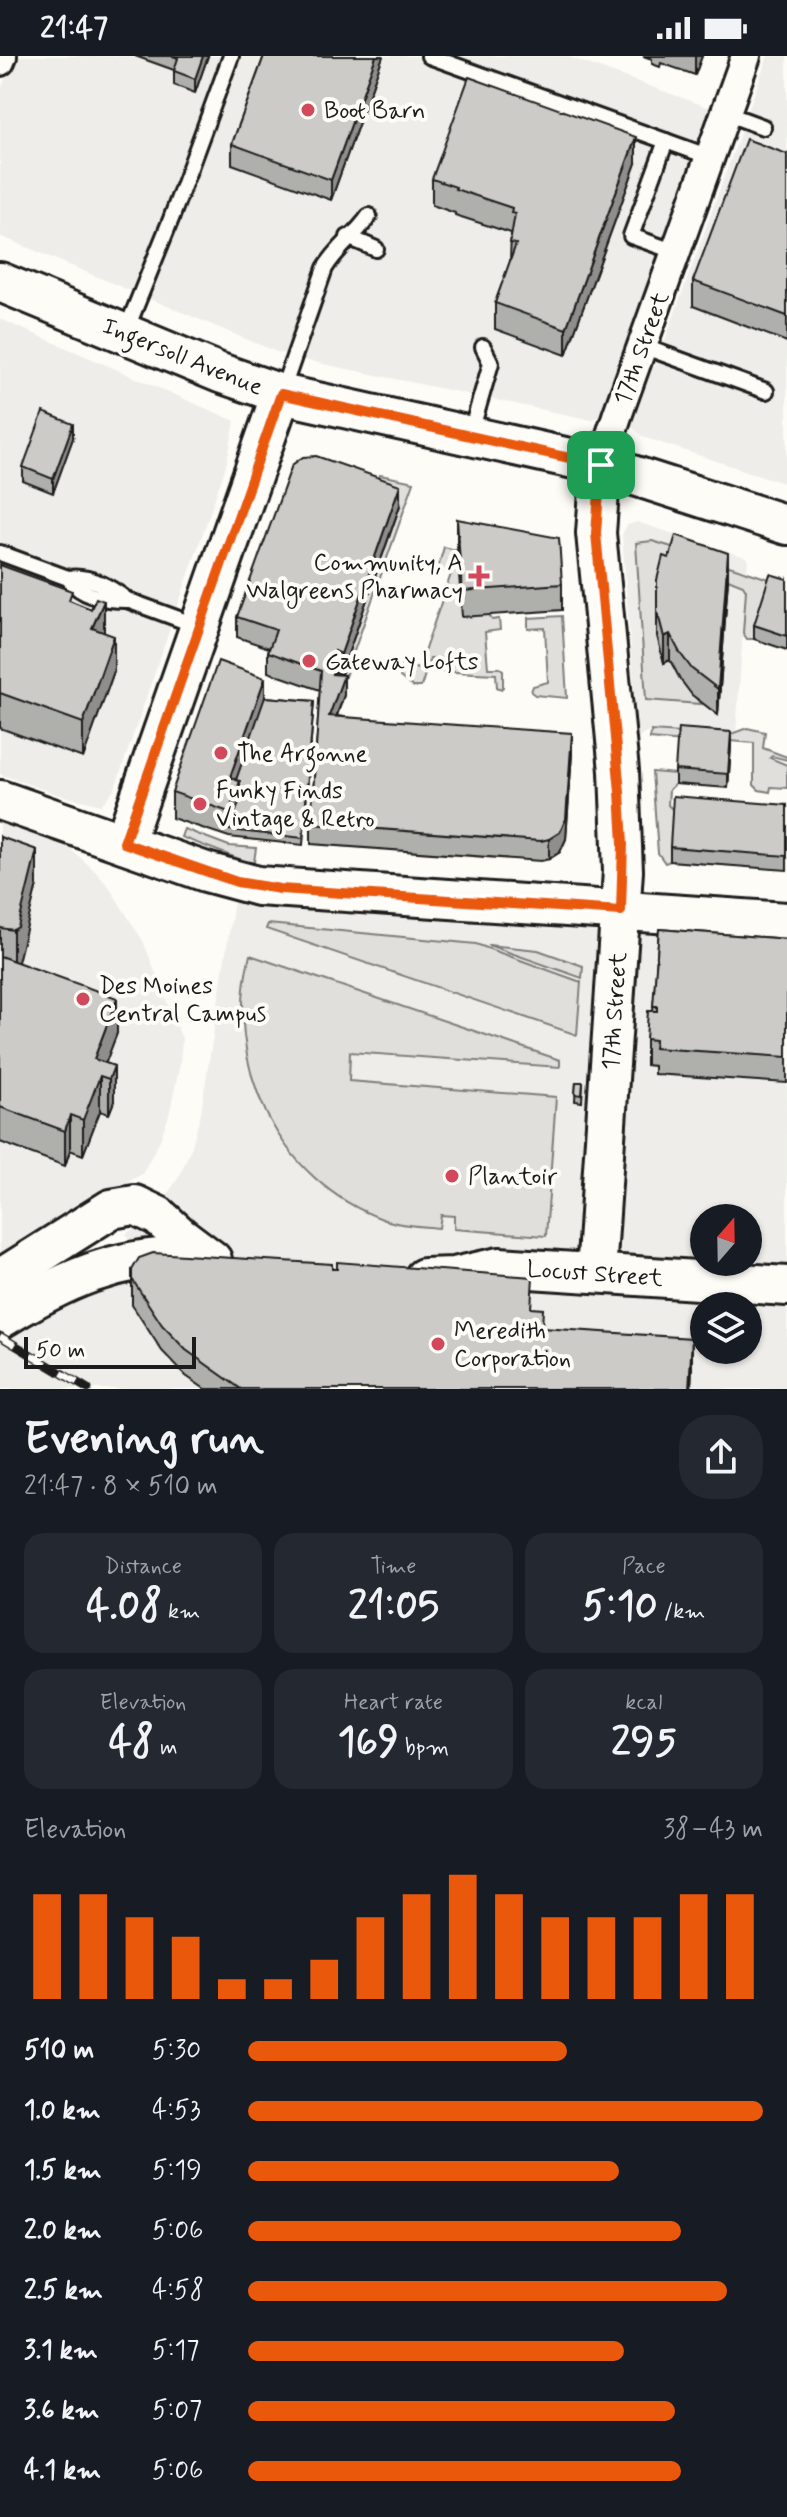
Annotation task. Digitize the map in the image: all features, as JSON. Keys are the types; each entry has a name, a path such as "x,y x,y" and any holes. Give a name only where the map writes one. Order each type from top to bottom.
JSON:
{"main road":[{"name":"Ingersoll Avenue","path":"0,282 220,373 281,394 601,465 787,525"},
{"path":"124,843 281,394"},
{"name":"17th Street","path":"596,1273 623,844 596,533 601,465"},
{"path":"0,800 237,882 269,888 787,922"},
{"path":"0,1279 111,1209 135,1205 158,1216 180,1236 227,1261 159,1257 114,1264 46,1290 0,1319"},
{"name":"Locust Street","path":"394,1276 454,1277 499,1267 787,1286"}],"street":[{"name":"17th Street","path":"601,465 746,56"}],"lane":[{"path":"125,333 231,56"},
{"path":"429,56 710,157"},
{"path":"725,113 763,127"},
{"path":"666,141 631,236 676,252"},
{"path":"281,394 325,268 334,253 369,216"},
{"path":"348,237 376,249"},
{"path":"642,346 766,391"},
{"path":"470,436 491,363 483,347"},
{"path":"0,553 68,578 75,589 88,594 106,600 127,600 199,627"}],"shaded area":[{"path":"13,56 566,56 713,109 603,414 592,420 277,352 0,236 0,93"},
{"path":"768,56 787,56 787,484 643,437 630,425 630,417 649,368 656,365"},
{"path":"0,319 235,421 226,466 115,788 101,805 56,794 0,774"},
{"path":"380,475 414,482 343,682 334,682 335,672 341,673 400,506 372,495"},
{"path":"637,522 748,558 736,733 726,736 651,731 640,736 638,741 622,535 627,525"},
{"path":"652,541 675,548 665,576 657,618 664,662 670,660 680,679 701,704 646,700 636,543"},
{"path":"444,547 457,550 492,620 499,619 500,630 485,632 488,668 503,670 501,689 497,687 496,674 433,671 441,668 441,658 430,658 421,687 413,687 400,677 401,664 418,669 451,574 438,568"},
{"path":"680,550 772,580 754,639 747,639 743,633 746,590 743,585"},
{"path":"562,616 567,698 535,695 531,692 533,686 548,682 545,628 528,629 528,618"},
{"path":"747,728 765,732 763,748 787,757 787,760 770,758 787,765 787,788 771,787 770,792 759,790 754,785 754,743 731,741 731,746 650,739 651,731 726,736"},
{"path":"652,772 676,774 675,784 669,790 668,805 673,810 670,861 665,863 658,853"},
{"name":"Des Moines Central Campus","path":"0,800 9,803 68,847 109,887 143,941 182,1039 180,1065 169,1115 142,1174 103,1196 99,1190 0,1254"},
{"path":"184,829 229,846 256,848 254,862 181,837"},
{"name":"Meredith Corporation","path":"237,882 787,922 787,1389 0,1389 0,1343 78,1295 150,1274 126,1234 148,1217 164,1199 179,1177 201,1112"},
{"path":"268,924 476,944 581,982 577,1035 266,929"},
{"path":"488,945 538,950 583,966 582,978"},
{"path":"250,955 560,1060 560,1067 350,1052 349,1081 556,1097 546,1236 454,1229 454,1216 441,1215 439,1228 391,1222 347,1202 314,1178 287,1148 266,1113 252,1076 244,1036 243,996"}],"building":[{"path":"173,56 203,56 195,79 174,71 178,58"},
{"name":"Boot Barn","path":"264,56 376,56 331,180 232,144"},
{"path":"469,77 636,137 566,329 495,303 516,244 510,243 515,214 511,213 512,208 432,179"},
{"path":"746,139 787,154 787,316 693,281"},
{"path":"43,412 73,424 53,479 23,467"},
{"name":"Gateway Lofts","path":"316,456 400,485 341,654 335,651 332,674 344,675 329,716 572,733 566,819 560,832 549,839 541,841 311,824 321,671 268,652 276,630 237,617 292,465 303,457"},
{"path":"457,519 559,538 562,584 462,591"},
{"path":"676,535 728,553 718,689 692,669 670,634 664,637 657,610 657,580 663,556 669,558"},
{"path":"0,565 72,591 69,600 91,609 96,598 104,601 92,628 114,636 83,723 0,693"},
{"path":"770,574 787,579 787,636 754,625"},
{"name":"The Argonne","path":"218,661 265,678 230,777 240,781 229,812 172,792"},
{"path":"265,697 314,701 303,838 229,830 240,800 240,781 236,780"},
{"path":"678,728 731,732 728,774 675,770"},
{"path":"673,796 787,805 787,856 670,847"},
{"path":"0,837 37,850 18,927 13,930 0,928"},
{"path":"659,929 787,939 787,1057 654,1048 655,1040 646,1039 648,1011 657,1011 657,1006 653,1006"},
{"name":"Des Moines Central Campus","path":"0,956 117,998 94,1059 114,1066 109,1079 100,1076 83,1120 70,1115 65,1131 0,1107"},
{"path":"576,1082 583,1082 582,1095 575,1094"},
{"path":"153,1253 332,1264 332,1269 337,1269 337,1262 533,1277 531,1308 543,1309 542,1328 690,1338 689,1389 241,1389 186,1350 162,1325 132,1279 132,1270 139,1258"}],"railway":[{"path":"0,1336 88,1389"}],"place":[{"name":"Boot Barn","path":"308,110"},
{"name":"Community, A Walgreens Pharmacy","path":"479,576"},
{"name":"Gateway Lofts","path":"309,661"},
{"name":"The Argonne","path":"221,753"},
{"name":"Funky Finds Vintage & Retro","path":"200,804"},
{"name":"Des Moines Central Campus","path":"83,999"},
{"name":"Plantoir","path":"452,1176"},
{"name":"Meredith Corporation","path":"438,1344"}],"route":[{"path":"281,394 601,465 596,533 620,792 623,844 621,911 280,889 237,882 124,843 281,394"}]}
